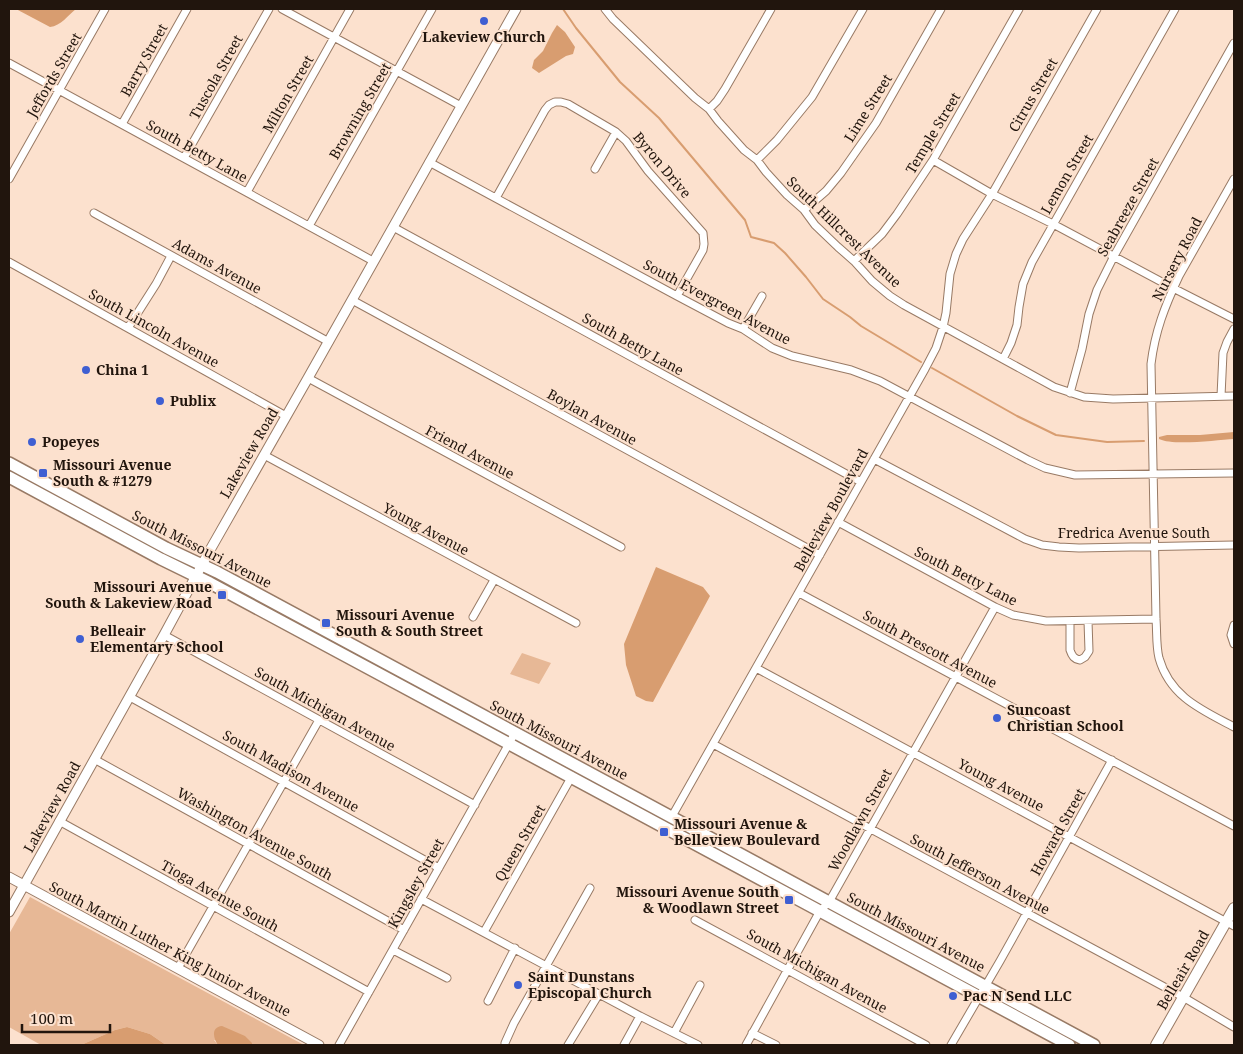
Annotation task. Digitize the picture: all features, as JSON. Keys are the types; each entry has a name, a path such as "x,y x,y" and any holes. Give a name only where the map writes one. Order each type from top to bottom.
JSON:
{"main road":[{"name":"South Missouri Avenue","path":"9,463 166,548 202,565 512,738 572,777 1069,1045"},
{"name":"South Missouri Avenue","path":"9,477 161,559 512,738 578,767 1094,1045"},
{"name":"Belleair Road","path":"1156,1045 1183,997 1230,923 1234,908"}],"street":[{"name":"Jeffords Street","path":"9,180 105,9"},
{"name":"Barry Street","path":"122,124 187,9"},
{"path":"282,9 461,106"},
{"name":"Milton Street","path":"247,192 350,9"},
{"name":"Browning Street","path":"309,226 432,9"},
{"name":"Lakeview Road","path":"9,912 202,565 516,9"},
{"name":"South Hillcrest Avenue","path":"605,9 613,20 708,109 744,150 757,160 786,195 804,210 821,230 872,281 890,296 1003,360 1054,387 1070,393 1098,399 1234,396"},
{"path":"708,109 717,101 725,89 770,9"},
{"path":"757,160 777,140 812,97 862,9"},
{"name":"Lime Street","path":"804,210 826,191 841,173 876,123 941,9"},
{"name":"Temple Street","path":"854,261 887,227 933,160 1019,9"},
{"name":"Citrus Street","path":"992,194 1097,9"},
{"name":"Lemon Street","path":"1003,360 1012,343 1017,325 1023,284 1032,262 1176,9"},
{"name":"Tuscola Street","path":"184,158 266,10"},
{"name":"Seabreeze Street","path":"1070,393 1096,290 1234,43"},
{"name":"South Betty Lane","path":"9,63 373,261"},
{"name":"Byron Drive","path":"496,198 544,110 554,102 568,104 616,132 626,141 648,171 703,233 703,250 677,296"},
{"path":"595,169 616,132"},
{"path":"933,160 992,194 1234,319"},
{"name":"South Evergreen Avenue","path":"429,162 677,296 743,329 772,348 792,356 851,370 880,381 1045,468 1075,475 1234,473"},
{"name":"Nursery Road","path":"1156,619 1151,364 1154,343 1162,315 1173,288 1234,179"},
{"name":"Belleview Boulevard","path":"666,828 936,348 946,313 950,274 956,254 963,239 992,194"},
{"name":"Adams Avenue","path":"94,213 329,342"},
{"name":"South Betty Lane","path":"392,227 861,482"},
{"path":"128,328 172,256"},
{"name":"South Lincoln Avenue","path":"9,262 286,416"},
{"path":"743,329 762,296"},
{"name":"Boylan Avenue","path":"352,300 820,555"},
{"path":"1222,396 1223,353 1234,329"},
{"name":"Friend Avenue","path":"308,378 621,547"},
{"name":"Young Avenue","path":"264,455 576,623"},
{"name":"Fredrica Avenue South","path":"874,459 1013,533 1042,544 1079,548 1234,545"},
{"name":"South Betty Lane","path":"838,522 1013,615 1046,621 1156,619"},
{"path":"473,617 494,580"},
{"name":"South Prescott Avenue","path":"799,593 1234,826"},
{"name":"Woodlawn Street","path":"746,1045 820,911 829,902 995,607"},
{"path":"1156,619 1159,658 1170,682 1181,695 1194,705 1234,727"},
{"path":"1070,621 1070,650 1074,658 1080,660 1089,651 1088,621"},
{"path":"1234,625 1231,635 1234,644"},
{"name":"South Michigan Avenue","path":"164,635 475,805"},
{"name":"Young Avenue","path":"756,668 1230,923"},
{"name":"South Madison Avenue","path":"130,697 439,868"},
{"path":"178,968 319,720"},
{"name":"Kingsley Street","path":"339,1045 512,738"},
{"name":"South Jefferson Avenue","path":"713,744 1183,997 1234,1027"},
{"name":"Washington Avenue South","path":"94,759 404,930"},
{"name":"Howard Street","path":"951,1045 1112,760"},
{"name":"Queen Street","path":"484,932 578,767"},
{"name":"Tioga Avenue South","path":"59,822 369,992"},
{"name":"South Martin Luther King Junior Avenue","path":"9,877 319,1045"},
{"path":"505,1043 514,1023 590,888"},
{"path":"422,899 698,1045"},
{"name":"South Michigan Avenue","path":"695,920 926,1045"},
{"path":"488,1001 515,948"},
{"path":"393,950 448,978"},
{"path":"674,1033 700,985"},
{"path":"568,1045 599,994"},
{"path":"624,1045 640,1016"},
{"path":"752,1033 776,1045"}],"shaded area":[{"path":"16,9 76,9 61,22 50,27"},
{"path":"557,25 565,32 575,47 573,54 566,56 539,73 532,68 534,60 543,51"},
{"path":"1234,432 1234,439 1174,442 1159,439 1159,437 1167,435"},
{"path":"656,567 703,587 710,596 653,702 636,696 626,665 624,644"},
{"path":"522,653 551,663 539,684 510,674"},
{"path":"30,897 304,1045 252,1045 252,1043 214,1040 218,1045 166,1045 150,1034 127,1027 115,1030 81,1045 41,1045 9,1027 9,934"},
{"path":"222,1026 245,1036 252,1045 218,1045 214,1033 216,1028"},
{"path":"127,1027 150,1034 166,1045 81,1045 115,1030"}],"waterway":[{"path":"563,9 620,82 659,118 745,220 751,237 774,243 785,253 823,299 861,326 921,362"},
{"path":"932,368 1017,416 1056,435 1107,442 1144,441"}],"place":[{"name":"Lakeview Church","path":"484,21"},
{"name":"China 1","path":"86,370"},
{"name":"Publix","path":"160,401"},
{"name":"Popeyes","path":"32,442"},
{"name":"Missouri Avenue South & #1279","path":"43,473"},
{"name":"Missouri Avenue South & Lakeview Road","path":"222,595"},
{"name":"Missouri Avenue South & South Street","path":"326,623"},
{"name":"Belleair Elementary School","path":"80,639"},
{"name":"Suncoast Christian School","path":"997,718"},
{"name":"Missouri Avenue & Belleview Boulevard","path":"664,832"},
{"name":"Missouri Avenue South & Woodlawn Street","path":"789,900"},
{"name":"Saint Dunstans Episcopal Church","path":"518,985"},
{"name":"Pac N Send LLC","path":"953,996"}]}
